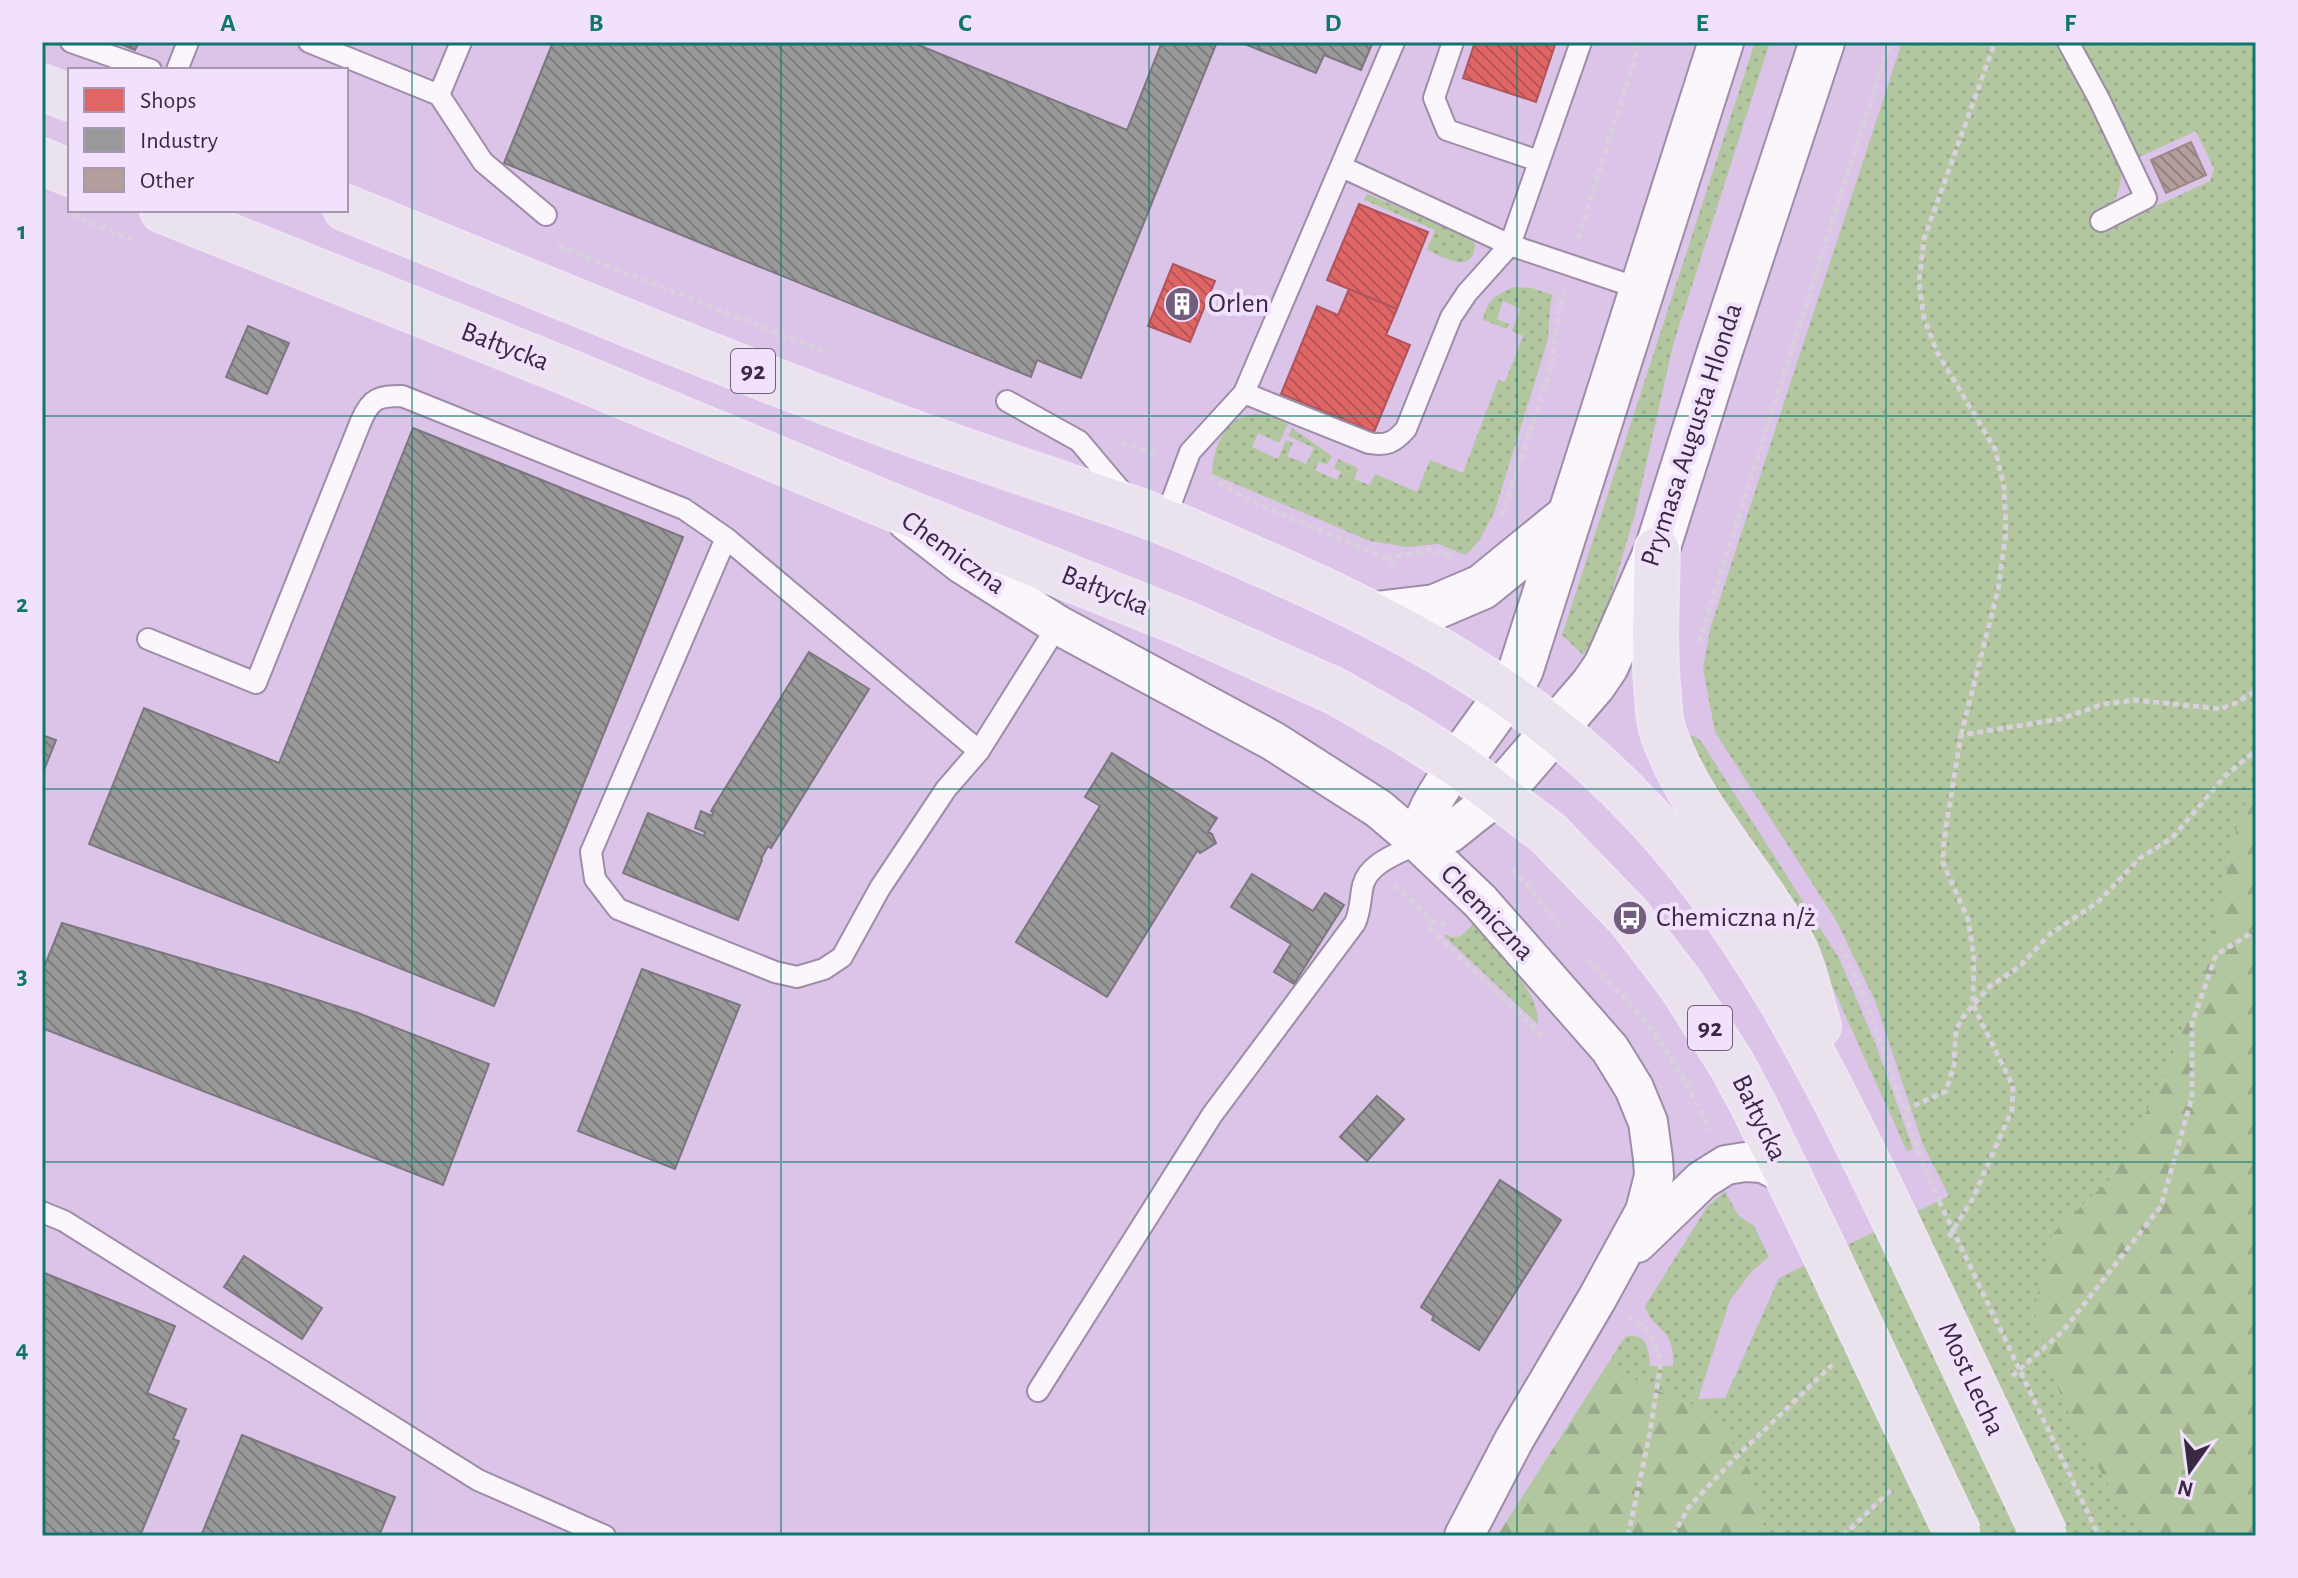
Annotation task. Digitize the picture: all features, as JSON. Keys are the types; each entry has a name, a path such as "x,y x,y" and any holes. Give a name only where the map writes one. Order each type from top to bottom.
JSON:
{"main road":[{"path":"1457,764 1508,693 1521,669 1721,42"},
{"name":"Prymasa Augusta Hlonda","path":"1499,794 1606,666 1657,550 1822,42"},
{"path":"42,87 68,97"},
{"path":"42,161 68,191"},
{"name":"92","path":"348,209 855,412 1150,516 1376,614 1473,670 1554,730 1629,796 1705,883 1753,952 1796,1024 1848,1122"},
{"name":"Bałtycka","path":"154,227 565,371 887,505 1171,618 1335,691 1405,731 1499,794 1548,833 1602,887 1682,986 1732,1065 1959,1536"},
{"path":"1376,614 1435,607 1482,587 1568,517"},
{"path":"1657,550 1655,634 1662,729 1693,796 1762,895 1794,949 1848,1122"},
{"name":"Most Lecha","path":"1848,1122 2045,1536"}],"street":[{"name":"Chemiczna","path":"887,505 962,564 1058,625 1298,755 1379,809 1480,901 1610,1049 1642,1104 1651,1139 1654,1176 1645,1211 1514,1440 1464,1536"},
{"path":"1457,764 1430,804 1419,843 1439,838 1461,826 1499,794"},
{"path":"1618,1261 1702,1180 1726,1165 1763,1163 1787,1175"}],"lane":[{"path":"71,42 145,68"},
{"path":"178,68 188,42"},
{"path":"309,42 439,95 483,162 546,215"},
{"path":"439,95 461,42"},
{"path":"1007,401 1079,441 1150,516 1190,452 1244,393 1394,42"},
{"path":"1453,42 1434,98 1447,130 1539,161"},
{"path":"1244,393 1369,443 1385,446 1398,438 1406,429 1451,317 1467,293 1510,245 1581,42"},
{"path":"2068,42 2146,198 2101,221"},
{"path":"1342,167 1510,245 1641,289"},
{"path":"148,639 256,683 367,409 374,400 384,396 402,396 684,509 726,538 979,751"},
{"path":"726,538 591,852 595,879 618,909 775,972 797,977 824,969 842,957 880,888 946,789 979,751 1058,625"},
{"path":"1038,1391 1212,1115 1355,923 1365,880 1384,861 1419,843"},
{"path":"42,1212 64,1221 478,1480 605,1536"}],"path":[{"path":"1499,523 1551,368 1570,264 1640,42"},
{"path":"1699,645 1891,42"},
{"path":"1973,1005 1974,957 1968,919 1943,863 1944,840 1961,735 1998,590 2006,532 2004,487 1995,449 1937,352 1924,318 1919,282 1924,239 1995,42"},
{"path":"116,212 154,227"},
{"path":"549,242 839,358"},
{"path":"1079,441 1113,440 1186,462 1250,501 1386,558 1396,569"},
{"path":"1386,558 1430,550 1458,557"},
{"path":"1961,735 2060,719 2104,704 2136,700 2221,709 2256,693"},
{"path":"1905,1110 1946,1091 1954,1065 1956,1031 1961,1020 1989,987 2019,967 2050,934 2097,903 2140,858 2172,838 2225,776 2256,750"},
{"path":"1377,866 1432,921 1454,926 1512,869"},
{"path":"1432,921 1427,926 1551,1044"},
{"path":"2010,1377 2063,1331 2161,1206 2192,1097 2192,1023 2216,955 2256,930"},
{"path":"1939,1201 2099,1536"},
{"path":"1598,1297 1644,1327 1653,1339 1661,1362 1628,1536"}],"green space":[{"path":"1755,42 1770,42 1673,345 1635,514 1602,625 1583,655 1562,635"},
{"path":"1902,42 2059,42 2122,164 2119,189 2106,229 2210,181 2214,169 2196,131 2135,159 2076,42 2256,42 2256,790 2241,810 2200,989 2155,1096 2110,1179 2052,1234 2116,1500 2158,1536 1766,1536 1751,1473 1694,1405 1641,1384 1610,1360 1625,1337 1632,1336 1645,1343 1650,1366 1673,1366 1671,1343 1645,1306 1707,1207 1725,1191 1738,1215 1754,1226 1769,1257 1753,1270 1730,1300 1698,1399 1725,1398 1779,1278 1949,1196 1923,1145 1876,1003 1837,922 1715,732 1703,669 1710,629"},
{"path":"1367,194 1469,236 1475,245 1473,254 1469,260 1457,262 1427,250 1435,230 1364,200"},
{"path":"1515,287 1532,288 1553,295 1547,343 1494,513 1479,541 1466,555 1438,544 1407,547 1370,541 1212,474 1214,458 1225,431 1245,416 1257,414 1288,424 1279,443 1258,433 1252,447 1278,459 1286,440 1293,443 1287,456 1306,464 1314,448 1288,436 1292,428 1332,456 1327,465 1319,462 1315,470 1337,480 1341,472 1334,468 1338,459 1358,468 1354,479 1370,485 1375,474 1417,492 1430,460 1463,473 1498,380 1505,382 1523,336 1512,331 1520,309 1503,301 1497,319 1509,324 1507,329 1483,320 1493,299"},
{"path":"1687,736 1701,741 1839,958 1874,1040 1913,1149 1907,1151 1811,940 1697,763"},
{"path":"2256,790 2256,1536 2158,1536 2116,1500 2063,1402 2034,1311 2052,1234 2110,1179 2155,1096 2200,989 2241,809"},
{"path":"1473,924 1524,984 1537,1011 1538,1024 1444,936 1458,937"},
{"path":"1610,1360 1641,1384 1694,1405 1727,1434 1751,1473 1766,1536 1497,1536"}],"building: Shops":[{"path":"1475,42 1556,42 1536,102 1463,78"},
{"name":"Orlen","path":"1359,204 1428,232 1397,309 1327,280"},
{"name":"Orlen","path":"1173,264 1215,281 1190,342 1148,326"},
{"path":"1349,289 1397,309 1386,335 1410,345 1374,432 1281,394 1317,306 1338,315"}],"building: Industry":[{"path":"116,42 139,42 135,50"},
{"path":"553,42 911,42 1127,130 1162,42 1217,42 1081,378 1037,360 1031,377 504,163"},
{"path":"1240,42 1373,42 1361,70 1324,55 1316,73"},
{"path":"248,326 289,343 267,394 226,377"},
{"path":"413,428 683,537 494,1006 89,844 144,708 279,763"},
{"path":"809,652 869,689 771,848 768,846 738,920 623,873 648,813 704,836 705,832 695,828 701,811 712,816 711,811"},
{"path":"42,735 56,740 42,775"},
{"path":"1112,753 1217,818 1208,832 1216,843 1200,853 1197,851 1107,997 1016,942 1100,806 1085,797"},
{"path":"1252,874 1313,911 1325,893 1344,905 1294,984 1274,972 1291,944 1231,907"},
{"path":"62,923 358,1013 489,1064 443,1185 42,1028 42,972"},
{"path":"642,969 740,1005 675,1169 578,1131"},
{"path":"1377,1096 1404,1119 1367,1161 1340,1137"},
{"path":"1500,1180 1561,1220 1479,1350 1432,1320 1434,1316 1421,1307"},
{"path":"244,1256 322,1308 302,1339 224,1287"},
{"path":"42,1272 175,1326 147,1393 186,1409 173,1439 179,1441 140,1536 99,1536 90,1532 88,1536 42,1536"},
{"path":"242,1435 395,1497 379,1536 201,1536"}],"building: Other":[{"path":"2191,142 2206,175 2166,193 2151,160"}],"place":[{"name":"Orlen","path":"1182,304"},
{"name":"Chemiczna n/ż","path":"1630,918"}]}
